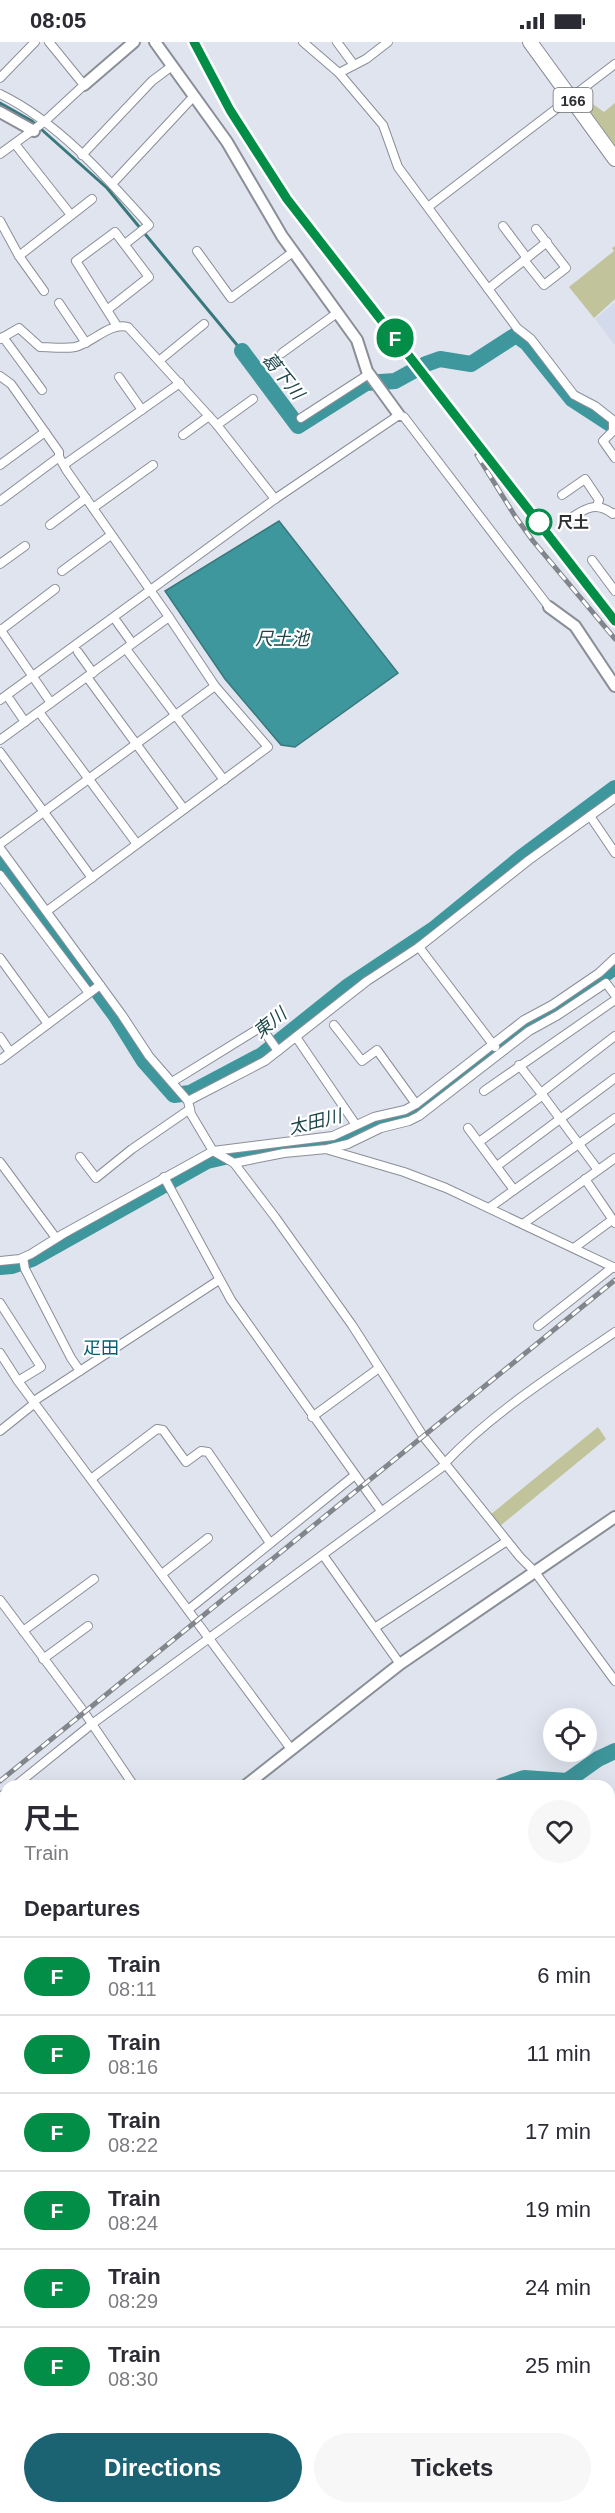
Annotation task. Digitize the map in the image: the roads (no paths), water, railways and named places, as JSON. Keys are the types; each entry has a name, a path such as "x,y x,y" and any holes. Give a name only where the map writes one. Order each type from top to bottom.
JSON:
{"highway":[{"name":"166","path":"530,42 615,159"}],"street":[{"path":"0,78 35,42"},
{"path":"49,42 84,85"},
{"path":"0,154 44,122 134,42"},
{"path":"155,42 227,142 293,252 357,340 369,374 549,607 575,626 615,686"},
{"path":"303,42 339,73 383,125 399,167 517,328 531,339 574,395 595,406 612,420 613,431 603,441 615,458"},
{"path":"337,42 354,65"},
{"path":"339,73 388,42"},
{"path":"428,207 570,96 615,64"},
{"path":"82,155 152,81 172,66"},
{"path":"0,94 21,104 82,155 112,184 148,225 125,244"},
{"path":"112,184 194,96"},
{"path":"0,112 34,130"},
{"path":"15,144 71,215"},
{"path":"19,256 92,199"},
{"path":"0,221 19,256 44,291"},
{"path":"503,226 544,285 566,267 536,229"},
{"path":"107,310 149,277 116,232 76,261 117,326"},
{"path":"488,289 547,242"},
{"path":"197,251 231,298 293,252"},
{"path":"59,303 86,343"},
{"path":"282,353 337,313"},
{"path":"160,360 204,324"},
{"path":"42,390 2,338 19,328 40,347 70,348 123,325 133,330 217,425 275,499"},
{"path":"301,418 369,374"},
{"path":"0,376 11,384 59,452 59,457 86,498 215,686 268,747 47,911"},
{"path":"119,376 142,410"},
{"path":"65,464 180,383"},
{"path":"217,425 253,399"},
{"path":"0,700 275,499 399,415"},
{"path":"183,435 209,416"},
{"path":"0,465 45,432"},
{"path":"0,501 59,457"},
{"path":"93,508 153,465"},
{"path":"562,495 585,479 599,500 597,506"},
{"path":"50,525 86,498"},
{"path":"571,518 589,507 597,506 615,513"},
{"path":"62,571 111,535"},
{"path":"0,564 25,546"},
{"path":"592,560 615,591"},
{"path":"51,703 0,629 55,589"},
{"path":"0,740 169,616"},
{"path":"117,622 129,646 176,715 225,780"},
{"path":"78,652 90,675 136,744 184,809"},
{"path":"215,686 0,846 6,876 172,1082 189,1105 213,1151 234,1163 352,1324 423,1436 507,1541 535,1572 615,1681"},
{"path":"10,700 25,722"},
{"path":"39,712 137,844"},
{"path":"0,752 92,878"},
{"path":"80,1156 96,1178 189,1105 265,1061 367,981 419,947 529,861 615,798"},
{"path":"590,816 615,852"},
{"path":"6,876 47,911 95,989"},
{"path":"419,947 500,1053"},
{"path":"0,958 48,1024"},
{"path":"0,1261 23,1258 213,1151 333,1136 374,1117 405,1110 417,1104 524,1020 552,1005 599,973 615,958"},
{"path":"234,1163 348,1144 381,1128 419,1116 528,1031 558,1015 606,982 613,989"},
{"path":"0,1060 95,989"},
{"path":"484,1091 615,1000"},
{"path":"334,1025 362,1061 377,1050 417,1104"},
{"path":"172,1082 261,1027 278,1051"},
{"path":"479,1142 615,1036"},
{"path":"0,1037 10,1052"},
{"path":"296,1037 356,1125"},
{"path":"519,1065 598,1170"},
{"path":"496,1166 615,1078"},
{"path":"489,1208 615,1118"},
{"path":"468,1128 514,1190"},
{"path":"327,1149 404,1172 489,1208 614,1268 538,1326"},
{"path":"523,1224 614,1159"},
{"path":"0,1162 56,1238"},
{"path":"164,1177 219,1280 312,1417 381,1511"},
{"path":"574,1248 614,1221 585,1179"},
{"path":"23,1258 25,1269 80,1371"},
{"path":"0,1431 34,1402 219,1280"},
{"path":"0,1303 41,1366 18,1381"},
{"path":"22,1780 92,1724 445,1465 498,1417 615,1332"},
{"path":"0,1353 18,1381 291,1749"},
{"path":"312,1417 379,1368"},
{"path":"91,1479 157,1430 163,1430 186,1462 201,1451 208,1452 270,1543"},
{"path":"188,1610 355,1474"},
{"path":"252,1780 400,1664 615,1517"},
{"path":"162,1574 208,1538"},
{"path":"376,1627 507,1541"},
{"path":"323,1555 400,1664"},
{"path":"23,1631 94,1580"},
{"path":"0,1600 131,1780"},
{"path":"43,1659 88,1626"}],"water":[{"name":"尺土池","path":"279,521 398,673 295,747 281,745 225,679 165,591"}],"waterway":[{"name":"葛下川","path":"0,103 32,121 107,188 242,351"},
{"name":"葛下川","path":"242,351 298,426 366,383 395,381 440,359 471,364 516,335 527,343 572,399 615,427"},
{"name":"東川","path":"0,859 116,1016 144,1061 174,1095 190,1093 262,1055 347,987 434,929 522,857 615,788"},
{"name":"太田川","path":"0,1267 12,1266 32,1259 207,1161 242,1153 319,1144 345,1138 389,1119 415,1112 526,1025 554,1010 615,967"},
{"path":"568,1780 598,1759 615,1751"},
{"path":"518,1780 524,1778 553,1780"}],"railway":[{"path":"194,42 230,110 287,199 615,621"},
{"path":"477,455 533,541 615,639"},
{"path":"1,1780 615,1280"}],"train":[{"name":"F","path":"194,42 230,110 287,199 615,621"}],"place":[{"name":"尺土","path":"539,522"}],"district":[{"name":"疋田","path":"101,1348"}]}
